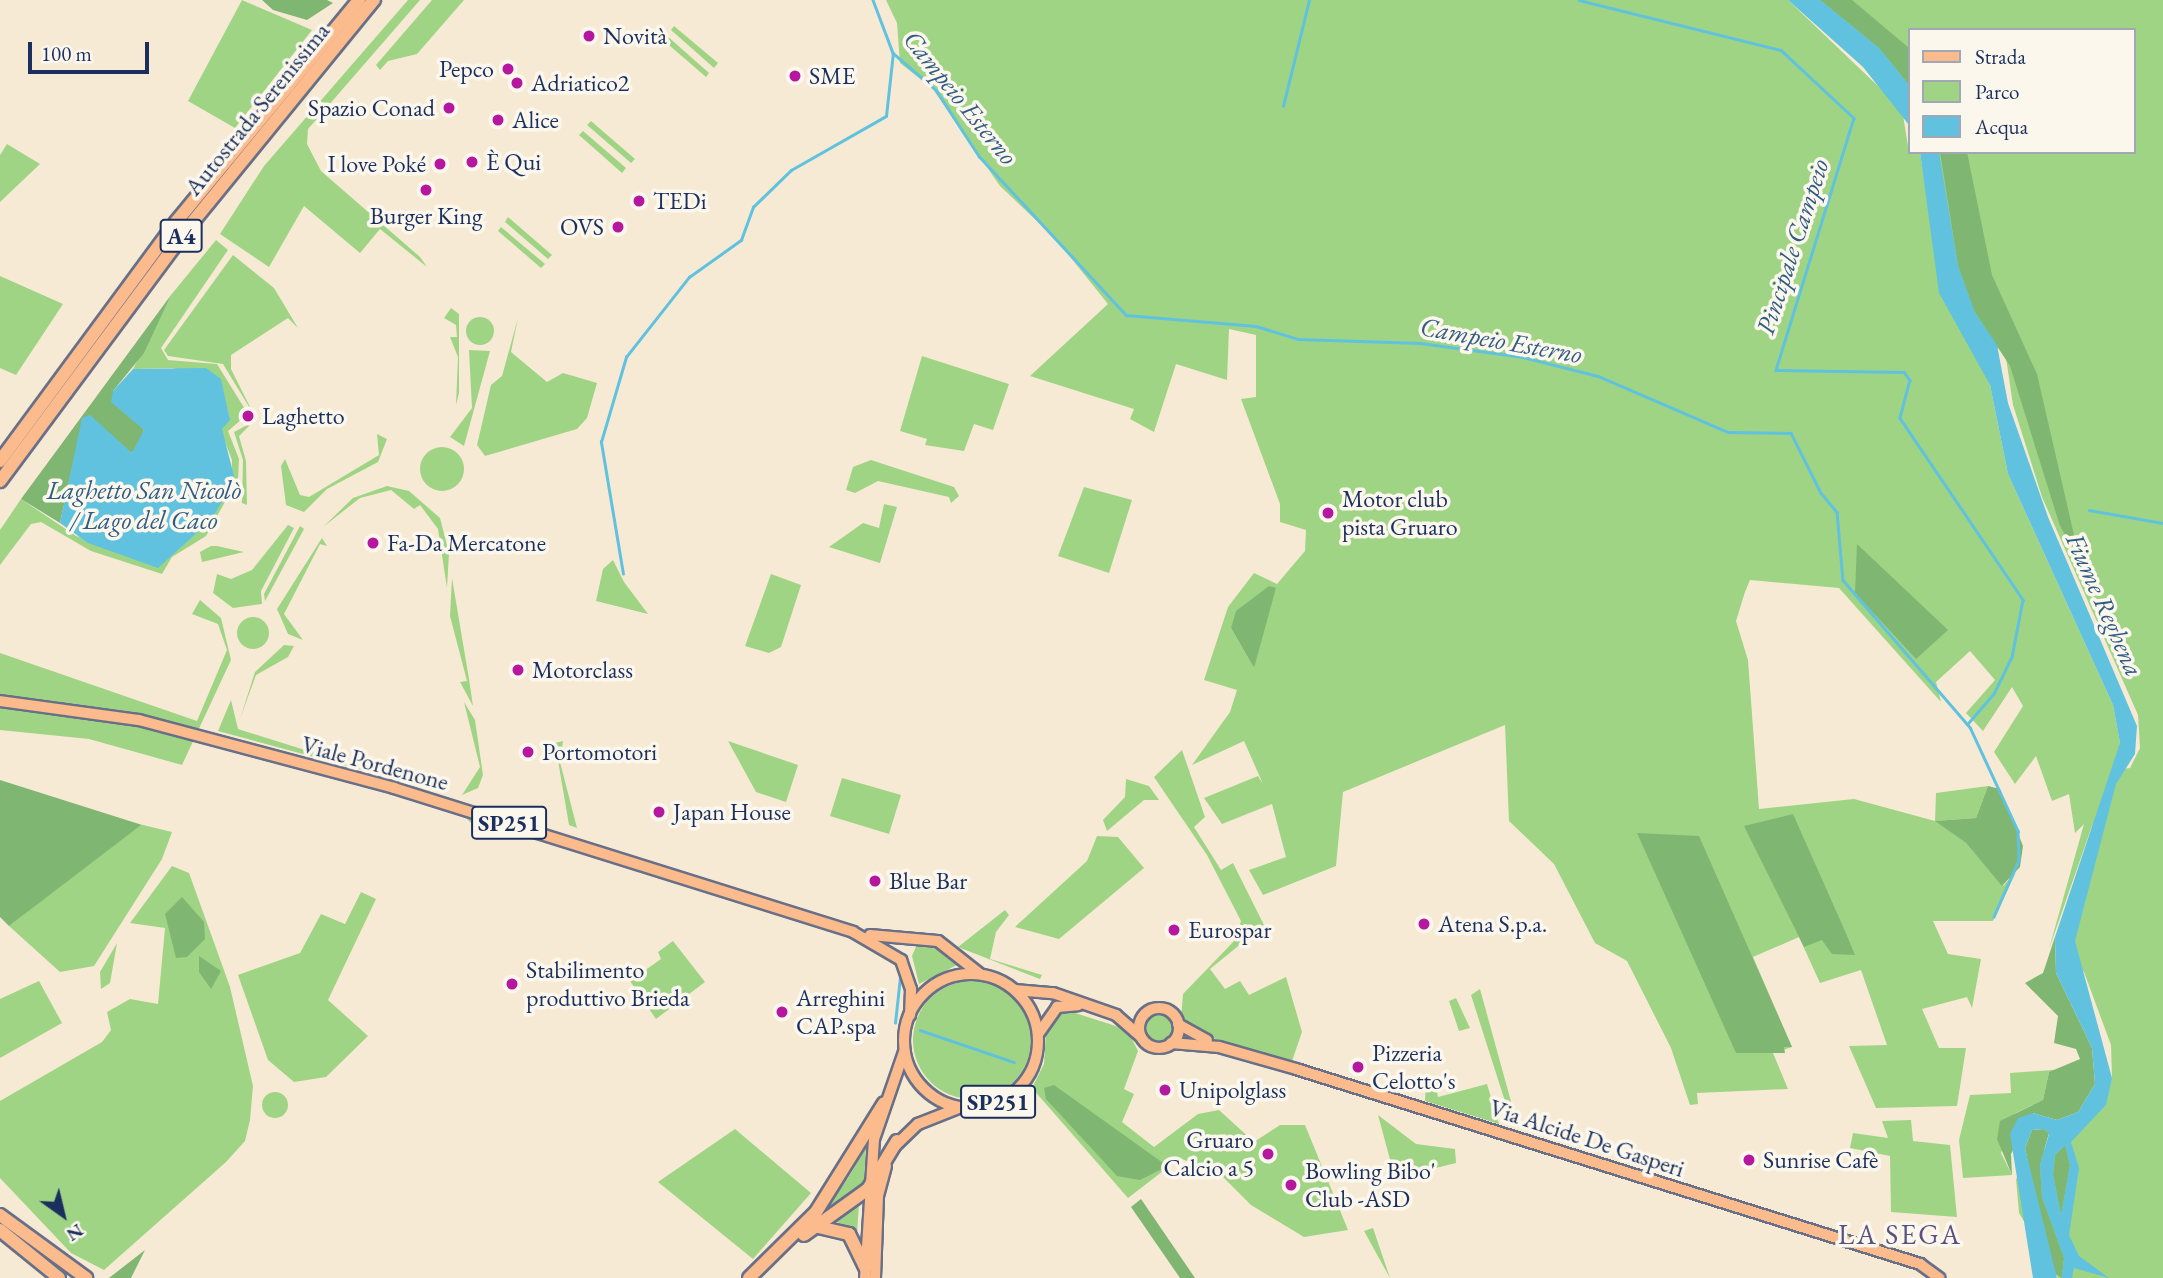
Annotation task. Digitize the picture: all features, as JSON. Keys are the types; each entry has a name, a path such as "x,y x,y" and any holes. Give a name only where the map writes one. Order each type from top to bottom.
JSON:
{"highway":[{"name":"Autostrada Serenissima","path":"0,461 176,222 359,0"},
{"name":"Autostrada Serenissima","path":"0,481 187,229 374,0"},
{"path":"749,1278 816,1212 884,1103"},
{"path":"757,1278 814,1226 868,1189 897,1141"},
{"path":"0,1203 30,1237"},
{"path":"0,1215 86,1278"},
{"path":"814,1226 849,1234 865,1272"},
{"path":"0,1230 60,1278"}],"main road":[{"name":"Viale Pordenone","path":"0,701 193,734 394,788 853,932 938,941 980,975"},
{"name":"Viale Pordenone","path":"853,932 901,960 911,989 909,1015"},
{"name":"SP251","path":"980,975 1015,990 1054,993 1116,1015"},
{"path":"909,1015 944,980 980,975"},
{"path":"1015,990 1031,1011 1038,1036"},
{"name":"SP251","path":"909,1015 905,1051 926,1091 961,1107 995,1104 1023,1084 1038,1036 1057,1007 1084,1005"},
{"path":"1165,1009 1178,1024 1171,1043 1157,1048 1116,1015 1144,1014 1165,1009"},
{"path":"1141,1037 1144,1014"},
{"name":"Via Alcide De Gasperi","path":"1178,1024 1219,1047 1920,1264 1939,1278"},
{"name":"Via Alcide De Gasperi","path":"1171,1043 1219,1047"},
{"path":"865,1272 868,1189 884,1103 905,1051"},
{"path":"875,1278 878,1196 897,1141 918,1124 961,1107"}],"green space":[{"path":"242,0 312,30 235,128 188,101"},
{"path":"262,0 327,0 333,3 307,20 273,10"},
{"path":"408,0 420,0 308,129 307,144 321,171 420,257 427,267 380,229 360,253 304,206 269,267 220,234 264,166"},
{"path":"432,0 464,0 417,54 388,61 380,70 376,65"},
{"path":"886,0 1788,0 1902,109 1908,154 1920,154 1942,299 1953,242 1938,154 2135,154 2135,28 1908,28 1908,87 1807,0 2163,0 2163,1278 2058,1278 2019,1213 2016,1179 2112,1078 2111,1045 2084,972 2064,950 2093,823 2049,949 2084,824 2075,833 2069,794 2052,801 2036,756 2015,784 1994,752 2023,706 2012,687 1983,731 1966,713 1995,680 1970,651 1936,682 1941,702 1839,588 1750,580 1745,592 1736,621 1748,660 1759,809 1854,799 1935,821 1936,793 1988,786 1976,818 1936,821 1966,843 2003,886 2016,872 1993,921 1933,921 1948,954 1981,959 1972,1008 1967,997 1922,1009 1939,1048 1966,1048 1957,1106 1876,1108 1849,1046 1887,1045 1861,970 1820,983 1799,937 1753,957 1792,1047 1773,1053 1788,1089 1697,1093 1698,1104 1690,1105 1671,1048 1627,961 1595,943 1554,864 1509,821 1505,725 1343,792 1336,866 1263,895 1249,870 1286,857 1272,804 1222,824 1204,798 1258,776 1263,784 1244,741 1192,765 1230,712 1237,690 1204,680 1228,607 1254,573 1277,584 1305,551 1306,530 1280,522 1280,504 1241,399 1256,397 1256,335 1229,329 1227,380 1176,364 1154,432 1130,419 1134,409 1030,376 1108,304 1055,238 1000,186 933,89 900,63 897,23","holes":["1966,336 2005,351 2013,405 2042,497 2138,715 2140,748 2130,768 2115,770 2120,743 2113,705 2008,474 1990,385","1276,588 1259,633 1254,668 1231,628 1243,607"]},
{"path":"1820,0 1852,0 1908,47 1908,84 1879,48"},
{"path":"674,26 718,63 714,68 671,30"},
{"path":"666,35 709,73 706,77 662,39"},
{"path":"591,121 635,159 631,163 587,125"},
{"path":"583,131 626,168 622,173 579,135"},
{"path":"7,144 40,164 0,202 0,155"},
{"path":"1940,154 1967,154 1992,275 2037,374 2080,561 2060,526 2010,366 1974,311 1958,266"},
{"path":"508,217 552,255 548,259 505,222"},
{"path":"501,227 545,264 541,268 498,231"},
{"path":"216,240 228,250 161,348 168,360 217,364 248,414 228,431 239,459 237,502 226,500 206,536 172,557 162,574 91,551 41,522 31,524 0,565 0,530 21,499 76,536 161,563 211,520 222,493 231,493 232,460 219,426 229,417 221,382 173,368 133,369 171,295"},
{"path":"233,255 274,288 298,328 288,318 231,355 231,369 254,415 223,364 168,356 164,350"},
{"path":"0,276 63,304 16,375 0,368"},
{"path":"171,295 144,353 113,391 144,430 138,445 132,453 83,418 60,523 21,499"},
{"path":"451,308 459,314 459,393 456,405 458,357 450,337 457,337 456,325 444,318"},
{"path":"480,317 490,321 494,331 490,341 480,345 470,341 466,331 470,321"},
{"path":"518,318 511,352 547,382 563,373 597,383 587,418 577,429 485,456 477,445 491,385 502,376"},
{"path":"469,350 490,351 464,446 450,437 472,408"},
{"path":"922,356 1009,384 993,430 974,424 964,451 925,445 927,439 900,431"},
{"path":"253,422 239,436 246,461 247,505 242,503 243,460 234,432"},
{"path":"377,434 387,439 378,462 327,489 304,512 286,505 281,466 285,459 300,495 309,497 379,455"},
{"path":"442,447 457,454 464,469 457,484 442,491 427,484 420,469 427,454"},
{"path":"871,460 954,487 959,496 951,503 949,497 878,481 855,493 846,490 853,467"},
{"path":"387,486 409,491 440,518 449,553 447,588 438,529 420,505 414,509 391,490 360,498 323,527 353,498"},
{"path":"1084,487 1132,500 1109,573 1058,556"},
{"path":"884,504 897,507 880,563 829,547 863,523 879,528"},
{"path":"288,525 294,528 261,591 262,604 233,608 213,593 217,574 231,579 252,570"},
{"path":"300,526 304,529 265,601 264,594"},
{"path":"322,538 327,546 320,544 284,614 303,640 288,634 277,609"},
{"path":"1857,544 1948,630 1916,659 1855,593"},
{"path":"211,546 244,552 202,562 200,552"},
{"path":"613,560 624,582 648,614 596,601 603,569"},
{"path":"771,574 801,585 781,647 769,653 745,646"},
{"path":"452,578 473,706 460,682 467,681 450,616"},
{"path":"1269,586 1276,588 1254,668 1231,628 1236,611"},
{"path":"200,600 221,618 231,660 182,765 89,739 0,730 0,653 197,721 227,650 218,624 192,614"},
{"path":"253,617 264,622 269,633 264,644 253,649 242,644 237,633 242,622"},
{"path":"284,645 294,646 288,657 256,675 240,719 255,672"},
{"path":"231,700 238,729 410,783 218,731"},
{"path":"464,702 475,720 483,775 478,788 462,795 480,767"},
{"path":"563,741 560,762 577,828 569,825 555,743"},
{"path":"728,741 798,765 786,802 756,792"},
{"path":"1182,750 1205,817 1194,827 1221,870 1233,863 1264,925 1210,969 1225,989 1240,981 1249,995 1286,977 1302,1032 1292,1061 1208,1037 1181,1018 1183,994 1235,940 1241,921 1207,855 1154,777"},
{"path":"842,778 901,795 889,834 830,816"},
{"path":"1126,779 1149,786 1159,800 1144,800 1107,831 1103,820 1125,797"},
{"path":"0,780 141,825 9,926 0,917"},
{"path":"1988,786 2000,789 2023,846 2020,867 2002,886 1966,843 1935,821 1976,818"},
{"path":"1793,814 1855,955 1832,954 1822,940 1804,947 1744,826"},
{"path":"464,816 550,843 477,829"},
{"path":"139,824 172,832 162,859 94,966 60,972 9,926"},
{"path":"1637,833 1699,836 1792,1047 1784,1047 1785,1053 1736,1053"},
{"path":"1097,836 1118,837 1144,868 1059,939 1015,927 1087,861"},
{"path":"172,866 189,873 230,987 253,1086 250,1120 245,1141 226,1162 104,1270 71,1253 0,1178 0,1101 102,1042 111,1030 107,1012 130,999 158,1004 165,928 130,923"},
{"path":"361,892 376,899 328,1000 368,1036 326,1077 294,1082 268,1060 238,975 300,953 321,914 345,924"},
{"path":"182,897 204,922 205,939 187,957 176,958 165,914"},
{"path":"1005,910 1009,915 996,932 990,959 1042,975 1040,979 958,947"},
{"path":"2055,937 2056,973 2092,1048 2095,1084 2078,1112 2057,1120 2033,1113 2011,1154 2012,1175 1997,1139 2000,1121 2043,1100 2049,1072 2080,1059 2076,1049 2054,1043 2058,1016 2025,983 2043,973"},
{"path":"673,941 705,982 656,1019 630,981 661,959 658,952"},
{"path":"918,942 940,946 959,964 919,984 912,956"},
{"path":"117,943 110,983 101,989 100,972"},
{"path":"199,956 221,971 211,989 199,972"},
{"path":"39,981 62,1023 0,1058 0,999"},
{"path":"972,981 995,985 1014,998 1027,1017 1031,1040 1027,1063 1014,1082 995,1095 972,1099 949,1095 930,1082 917,1063 913,1040 917,1017 930,998 949,985"},
{"path":"1480,989 1515,1116 1510,1117 1471,995"},
{"path":"1456,998 1470,1028 1459,1031 1449,1001"},
{"path":"1069,1011 1125,1029 1132,1039 1138,1051 1124,1089 1134,1094 1122,1122 1154,1147 1198,1114 1219,1110 1254,1142 1280,1125 1305,1125 1348,1230 1304,1237 1251,1205 1223,1177 1180,1158 1128,1198 1032,1088 1044,1064 1046,1030 1059,1012"},
{"path":"1158,1014 1168,1018 1172,1028 1168,1038 1158,1042 1148,1038 1144,1028 1148,1018"},
{"path":"2066,1069 2049,1072 2043,1100 2014,1114 2001,1153 2012,1175 1963,1178 1959,1140 1970,1095 2011,1093 2010,1073"},
{"path":"1426,1084 1428,1091 1436,1084 1438,1097 1487,1084 1499,1124 1425,1101"},
{"path":"1054,1085 1163,1163 1162,1169 1140,1180 1117,1176 1046,1099 1044,1088"},
{"path":"275,1092 284,1096 288,1105 284,1114 275,1118 266,1114 262,1105 266,1096"},
{"path":"1378,1115 1416,1144 1455,1149 1456,1163 1395,1178"},
{"path":"1911,1120 1913,1141 1950,1145 1957,1217 1891,1212 1890,1156 1850,1148 1853,1133 1888,1138 1882,1121"},
{"path":"735,1129 811,1193 753,1259 658,1182"},
{"path":"2044,1129 2049,1133 2040,1165 2042,1197 2064,1258 2062,1278 2051,1271 2025,1148 2032,1130"},
{"path":"2065,1145 2070,1165 2061,1216 2053,1174 2055,1155"},
{"path":"866,1148 864,1183 822,1214 848,1178"},
{"path":"1141,1199 1195,1278 1180,1278 1131,1207"},
{"path":"859,1203 857,1234 834,1220"},
{"path":"1373,1228 1390,1278 1364,1231"},
{"path":"145,1250 131,1278 109,1278"}],"water":[{"path":"1788,0 1820,0 1879,48 1908,84 1908,124 1863,67"},
{"path":"1920,154 1939,154 1958,266 1975,313 1997,345 2008,403 2048,517 2137,726 2135,754 2116,784 2075,941 2112,1078 2106,1105 2071,1142 2079,1168 2069,1235 2079,1256 2109,1278 2074,1268 2072,1278 2062,1278 2064,1258 2042,1197 2040,1165 2049,1134 2044,1129 2032,1130 2025,1148 2057,1278 2033,1278 2010,1134 2018,1118 2033,1113 2057,1120 2078,1112 2095,1084 2092,1048 2056,973 2055,937 2120,743 2113,705 2008,474 1990,385 1939,293","holes":["2065,1145 2070,1165 2061,1215 2053,1174 2055,1155"]},
{"name":"Laghetto San Nicolò / Lago del Caco","path":"206,368 221,379 230,420 222,429 235,480 211,520 158,568 88,543 60,523 82,418 90,415 132,453 144,430 111,402 113,391 133,369"}],"waterway":[{"name":"Campeio Esterno","path":"873,0 893,53 936,90 979,156 1126,315 1256,326 1298,339 1420,343 1523,357 1598,376 1728,432 1791,433 1821,493 1837,512 1843,580 1970,727 2018,831 2019,860 1994,917"},
{"path":"1283,106 1309,0"},
{"name":"Pincipale Campeio","path":"1579,0 1781,50 1854,118 1776,370 1904,372 1910,380 1900,418 2023,600 2012,657 1994,694 1968,724"},
{"path":"623,574 601,442 626,357 689,277 741,240 753,207 791,170 886,116 893,53"},
{"path":"2089,510 2163,523"},
{"path":"895,1023 900,977"},
{"path":"920,1030 1014,1062"}],"place":[{"name":"Novità","path":"589,36"},
{"name":"Pepco","path":"508,69"},
{"name":"SME","path":"795,76"},
{"name":"Adriatico2","path":"517,83"},
{"name":"Spazio Conad","path":"449,108"},
{"name":"Alice","path":"498,120"},
{"name":"È Qui","path":"472,162"},
{"name":"I love Poké","path":"440,164"},
{"name":"Burger King","path":"426,190"},
{"name":"TEDi","path":"639,201"},
{"name":"OVS","path":"618,227"},
{"name":"Laghetto","path":"248,416"},
{"name":"Motor club pista Gruaro","path":"1328,513"},
{"name":"Fa-Da Mercatone","path":"373,543"},
{"name":"Motorclass","path":"518,670"},
{"name":"Portomotori","path":"528,752"},
{"name":"Japan House","path":"659,812"},
{"name":"Blue Bar","path":"875,881"},
{"name":"Atena S.p.a.","path":"1424,924"},
{"name":"Eurospar","path":"1174,930"},
{"name":"Stabilimento produttivo Brieda","path":"512,984"},
{"name":"Arreghini CAP.spa","path":"782,1012"},
{"name":"Pizzeria Celotto's","path":"1358,1067"},
{"name":"Unipolglass","path":"1165,1090"},
{"name":"Gruaro Calcio a 5","path":"1268,1154"},
{"name":"Sunrise Cafè","path":"1749,1160"},
{"name":"Bowling Bibo' Club -ASD","path":"1291,1185"}],"district":[{"name":"LA SEGA","path":"1900,1234"}],"water label":[{"name":"Fiume Reghena","path":"2104,605"}]}
